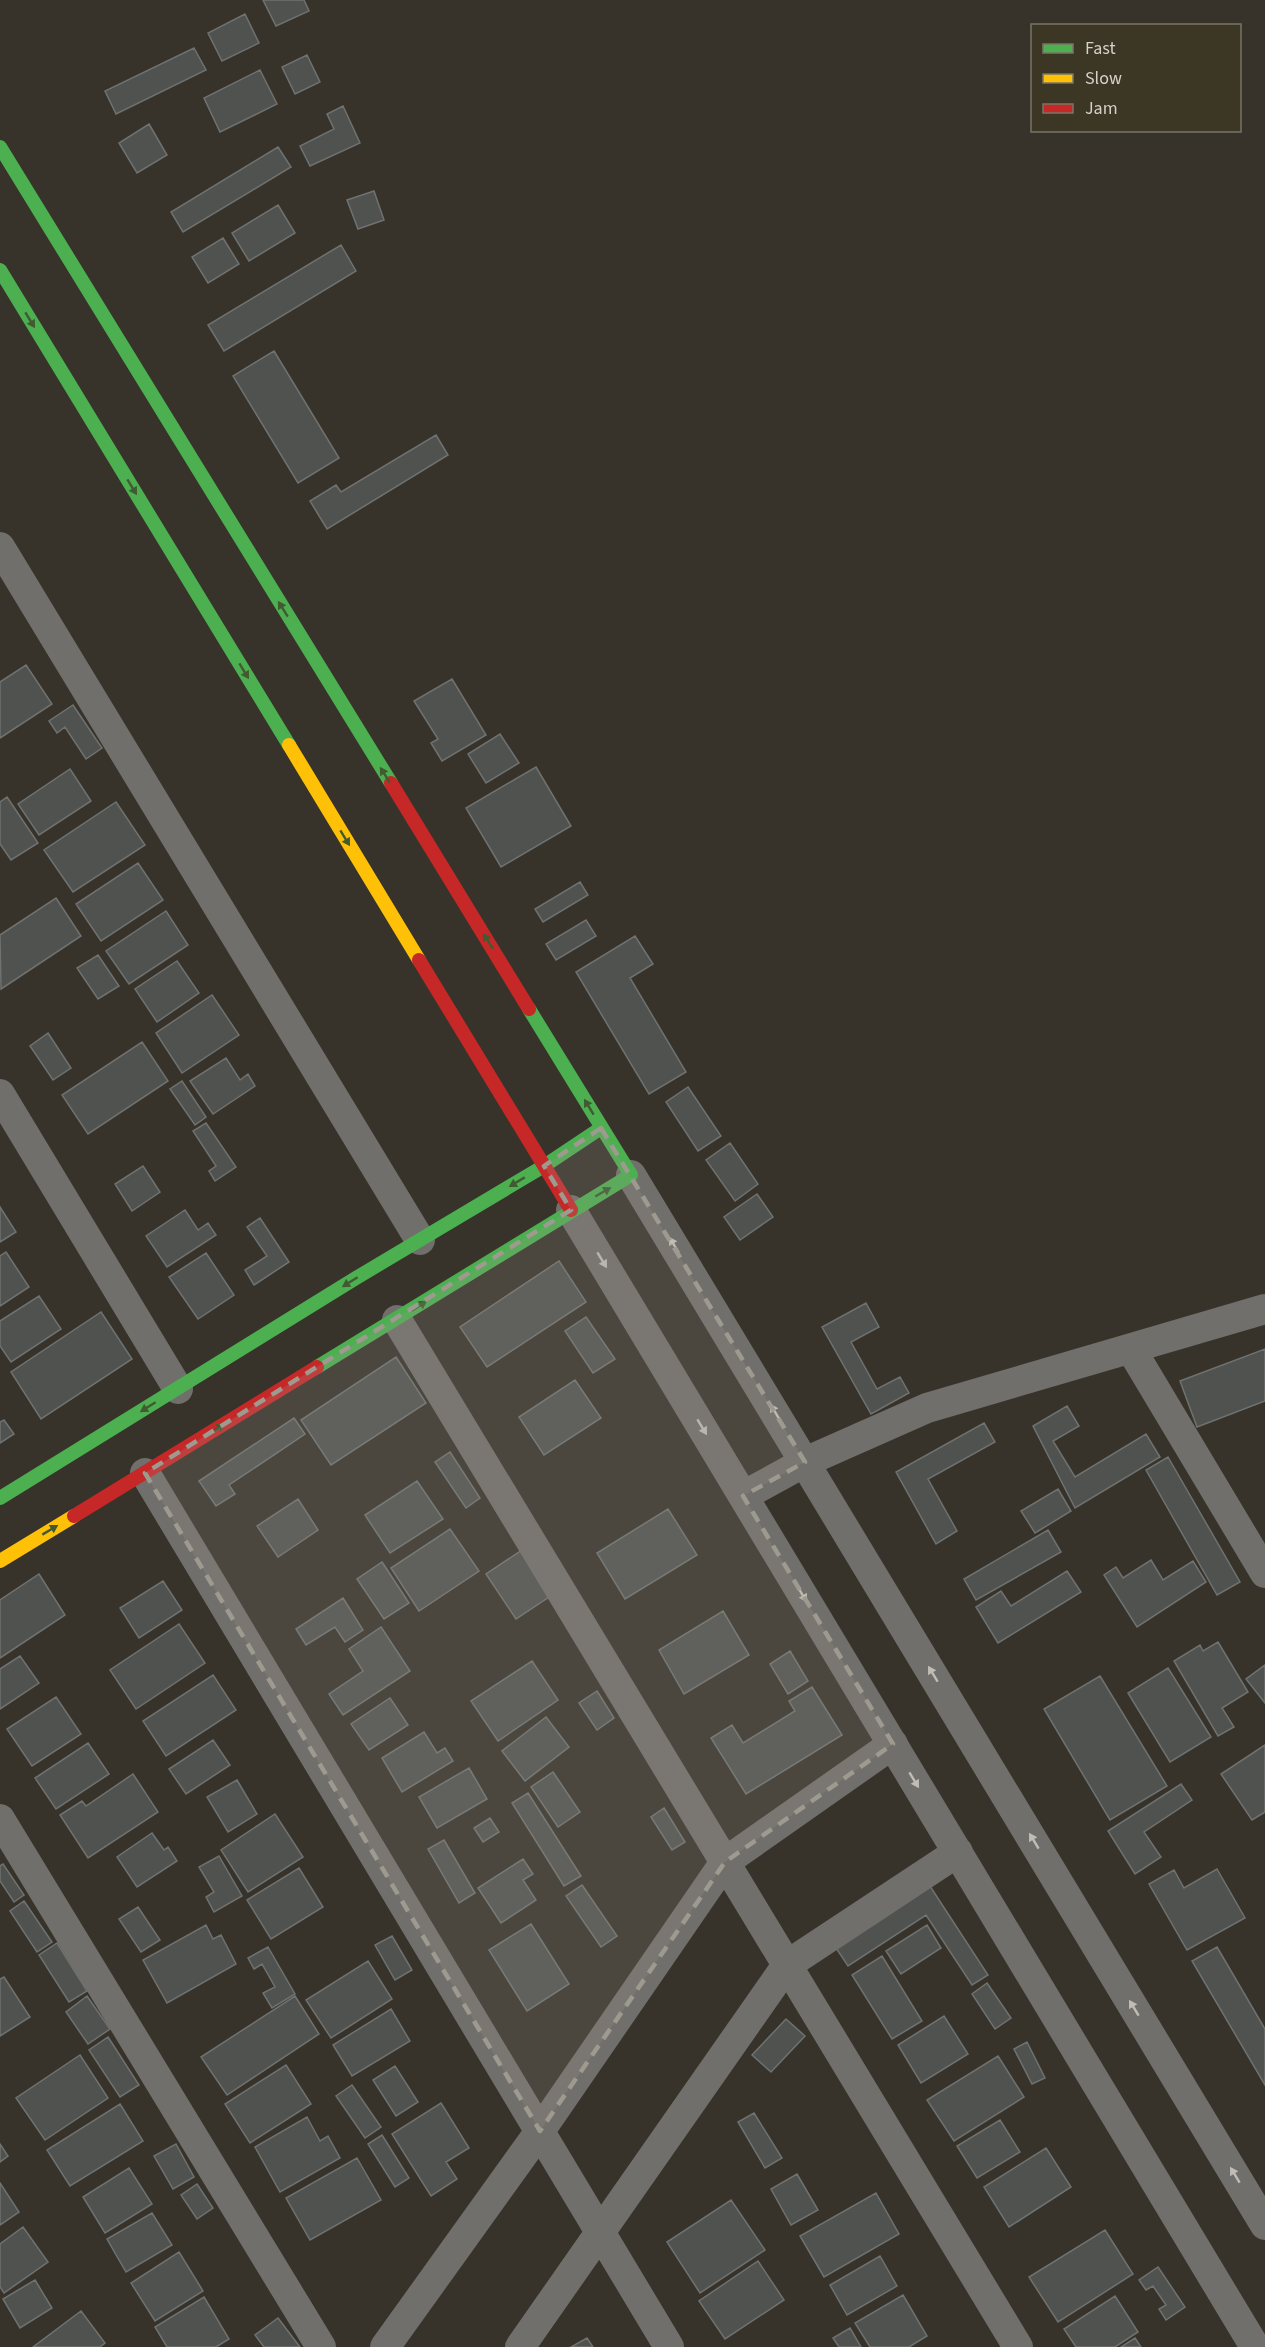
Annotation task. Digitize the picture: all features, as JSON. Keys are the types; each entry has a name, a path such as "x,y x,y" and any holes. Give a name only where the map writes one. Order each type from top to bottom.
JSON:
{"street":[{"path":"0,147 631,1175 1265,2225"},
{"path":"0,270 571,1210 1255,2347"},
{"path":"0,547 420,1240"},
{"path":"0,1094 178,1389"},
{"path":"0,1498 544,1166 602,1128"},
{"path":"0,1561 631,1175"},
{"path":"743,1496 805,1462 927,1408 1265,1309"},
{"path":"397,1320 1017,2347"},
{"path":"1131,1349 1265,1573"},
{"path":"145,1473 669,2347"},
{"path":"385,2347 540,2131 725,1862 892,1744"},
{"path":"0,1819 321,2347"},
{"path":"520,2347 787,1965 957,1852"}],"highlighted area":[{"path":"601,1128 805,1462 743,1496 893,1744 725,1862 540,2131 145,1473 571,1210 544,1166"}],"building":[{"path":"263,0 304,0 309,11 276,26"},
{"path":"245,14 259,43 222,61 208,33"},
{"path":"194,48 206,70 116,114 105,91"},
{"path":"307,55 320,82 295,94 282,67"},
{"path":"260,70 277,104 220,132 204,98"},
{"path":"343,106 360,143 310,166 300,146 334,129 327,114"},
{"path":"149,124 167,155 137,173 119,143"},
{"path":"278,147 291,167 183,232 171,212"},
{"path":"374,191 384,220 358,229 347,200"},
{"path":"278,205 295,233 249,261 232,233"},
{"path":"223,238 239,264 208,283 192,257"},
{"path":"341,245 356,271 224,351 208,325"},
{"path":"274,351 339,458 298,483 233,376"},
{"path":"436,435 448,455 327,529 310,501 336,485 341,492"},
{"path":"26,665 52,704 0,738 0,682"},
{"path":"452,679 486,735 442,761 431,743 438,739 414,701"},
{"path":"73,705 102,748 86,759 65,727 57,733 49,721"},
{"path":"500,734 519,763 486,783 468,754"},
{"path":"536,767 571,826 501,867 466,808"},
{"path":"70,769 91,801 39,835 18,804"},
{"path":"7,797 38,843 11,860 0,844 0,802"},
{"path":"116,802 145,845 73,892 44,850"},
{"path":"138,863 163,900 101,941 76,904"},
{"path":"580,882 588,895 543,922 535,909"},
{"path":"56,898 81,936 1,989 0,935"},
{"path":"166,911 188,945 129,984 106,951"},
{"path":"586,920 596,936 556,960 546,944"},
{"path":"635,936 653,964 630,978 686,1072 649,1094 576,972"},
{"path":"98,955 119,986 98,999 77,968"},
{"path":"177,961 199,993 157,1022 135,989"},
{"path":"212,995 239,1035 182,1073 156,1033"},
{"path":"48,1033 71,1068 53,1080 30,1046"},
{"path":"142,1042 168,1081 88,1134 62,1095"},
{"path":"226,1058 240,1080 248,1074 255,1086 213,1114 190,1081"},
{"path":"182,1081 206,1117 195,1125 170,1089"},
{"path":"688,1087 721,1136 698,1151 666,1102"},
{"path":"206,1123 236,1167 215,1181 209,1171 216,1166 193,1131"},
{"path":"730,1143 758,1184 735,1201 706,1160"},
{"path":"143,1166 160,1192 132,1211 115,1184"},
{"path":"757,1194 773,1217 740,1240 724,1217"},
{"path":"0,1207 16,1232 0,1242"},
{"path":"185,1210 198,1230 208,1223 216,1235 167,1267 146,1236"},
{"path":"260,1218 289,1262 254,1285 245,1270 267,1256 247,1227"},
{"path":"6,1252 29,1287 0,1306 0,1256"},
{"path":"206,1253 234,1295 198,1319 169,1277"},
{"path":"559,1261 586,1302 487,1367 460,1327"},
{"path":"39,1296 61,1329 11,1362 0,1346 0,1321"},
{"path":"866,1303 879,1327 851,1342 877,1389 900,1377 909,1393 871,1414 822,1327"},
{"path":"101,1312 132,1359 41,1419 11,1372"},
{"path":"586,1317 615,1359 593,1373 565,1331"},
{"path":"1265,1349 1265,1401 1197,1427 1180,1381"},
{"path":"396,1357 426,1403 331,1465 301,1420"},
{"path":"575,1380 601,1418 544,1455 519,1417"},
{"path":"1067,1406 1079,1426 1053,1441 1075,1477 1146,1434 1160,1457 1075,1508 1033,1426"},
{"path":"294,1418 305,1434 229,1485 235,1494 216,1506 199,1481"},
{"path":"4,1420 14,1434 0,1443 0,1422"},
{"path":"984,1423 995,1442 928,1479 957,1531 936,1544 896,1472"},
{"path":"450,1452 480,1498 466,1508 435,1462"},
{"path":"1168,1457 1240,1582 1217,1595 1146,1470"},
{"path":"417,1481 443,1519 390,1553 365,1515"},
{"path":"1058,1489 1071,1511 1035,1533 1021,1511"},
{"path":"298,1499 318,1530 278,1557 257,1526"},
{"path":"668,1509 697,1555 625,1599 597,1553"},
{"path":"450,1529 479,1571 419,1611 391,1568"},
{"path":"1048,1530 1061,1552 976,1600 964,1579"},
{"path":"522,1550 552,1595 516,1619 486,1574"},
{"path":"1151,1560 1163,1580 1193,1561 1206,1582 1137,1627 1104,1575 1116,1567 1123,1578"},
{"path":"382,1562 409,1603 384,1619 357,1579"},
{"path":"1067,1571 1081,1592 998,1643 976,1607 1001,1591 1011,1606"},
{"path":"39,1574 65,1615 0,1658 0,1600"},
{"path":"163,1581 182,1610 139,1638 120,1608"},
{"path":"343,1598 363,1630 345,1642 335,1627 306,1645 296,1629"},
{"path":"723,1611 749,1655 684,1694 659,1650"},
{"path":"179,1624 205,1663 136,1709 110,1670"},
{"path":"381,1627 410,1671 343,1715 329,1694 363,1671 349,1649"},
{"path":"1218,1642 1248,1692 1222,1708 1234,1727 1218,1736 1174,1661 1200,1645 1203,1651"},
{"path":"790,1651 808,1681 788,1694 770,1664"},
{"path":"20,1656 39,1683 0,1709 0,1669"},
{"path":"532,1661 558,1700 498,1741 471,1701"},
{"path":"1265,1665 1265,1703 1246,1679"},
{"path":"1168,1668 1211,1737 1170,1762 1128,1693"},
{"path":"213,1675 236,1710 166,1756 143,1721"},
{"path":"1100,1676 1167,1786 1110,1820 1044,1709"},
{"path":"812,1687 842,1735 746,1794 711,1738 732,1725 743,1743 795,1711 789,1701"},
{"path":"597,1691 614,1718 597,1730 579,1703"},
{"path":"56,1697 81,1734 32,1766 7,1729"},
{"path":"390,1698 408,1725 369,1750 351,1724"},
{"path":"546,1717 569,1747 525,1781 502,1751"},
{"path":"424,1732 437,1753 445,1748 453,1761 402,1792 382,1758"},
{"path":"213,1740 230,1765 186,1794 169,1769"},
{"path":"88,1743 109,1774 56,1809 35,1778"},
{"path":"1265,1745 1265,1812 1252,1820 1221,1774"},
{"path":"469,1768 487,1799 437,1828 419,1797"},
{"path":"553,1772 580,1812 558,1827 531,1787"},
{"path":"133,1774 158,1812 88,1858 60,1815 82,1801 86,1806"},
{"path":"237,1780 257,1814 228,1832 207,1797"},
{"path":"1181,1784 1192,1800 1144,1832 1161,1857 1135,1874 1108,1831"},
{"path":"528,1793 581,1876 564,1886 512,1803"},
{"path":"664,1808 685,1842 672,1850 651,1817"},
{"path":"275,1814 303,1857 248,1892 221,1850"},
{"path":"490,1818 499,1832 483,1842 474,1828"},
{"path":"152,1833 164,1850 168,1847 177,1861 137,1887 117,1857"},
{"path":"444,1840 475,1893 459,1903 428,1849"},
{"path":"219,1856 242,1896 214,1912 206,1897 214,1892 199,1867"},
{"path":"523,1859 533,1874 523,1880 536,1900 501,1923 478,1888"},
{"path":"3,1864 24,1895 14,1902 0,1881 0,1866"},
{"path":"299,1868 323,1907 271,1939 247,1900"},
{"path":"1217,1869 1245,1918 1187,1950 1149,1884 1174,1870 1184,1888"},
{"path":"926,1880 988,1975 972,1985 926,1915 848,1966 832,1942"},
{"path":"582,1885 617,1936 601,1947 566,1896"},
{"path":"24,1901 52,1942 37,1952 10,1911"},
{"path":"138,1907 160,1940 141,1952 119,1919"},
{"path":"531,1924 569,1984 527,2011 489,1950"},
{"path":"206,1925 213,1939 221,1935 236,1964 167,2003 143,1960"},
{"path":"927,1925 941,1948 901,1974 886,1951"},
{"path":"392,1936 412,1970 395,1980 375,1945"},
{"path":"57,1943 87,1991 69,2002 39,1955"},
{"path":"268,1947 295,1994 272,2008 263,1993 275,1987 262,1964 254,1969 248,1958"},
{"path":"1217,1947 1265,2029 1265,2085 1192,1961"},
{"path":"882,1956 922,2021 892,2039 852,1975"},
{"path":"368,1961 392,1999 331,2038 306,2000"},
{"path":"4,1977 30,2017 0,2036 0,1979"},
{"path":"987,1983 1011,2018 995,2029 972,1994"},
{"path":"87,1996 110,2029 88,2044 66,2012"},
{"path":"295,1996 319,2034 227,2095 201,2057"},
{"path":"391,2009 410,2041 352,2076 333,2045"},
{"path":"944,2016 968,2054 921,2083 898,2045"},
{"path":"786,2019 805,2036 771,2072 752,2055"},
{"path":"108,2037 139,2085 120,2097 89,2050"},
{"path":"1027,2042 1045,2078 1032,2084 1014,2049"},
{"path":"80,2055 108,2098 45,2140 16,2098"},
{"path":"998,2056 1024,2097 954,2141 927,2100"},
{"path":"286,2065 311,2104 250,2143 225,2104"},
{"path":"395,2066 418,2102 396,2116 373,2080"},
{"path":"352,2085 381,2127 365,2138 336,2096"},
{"path":"441,2103 469,2148 446,2162 457,2179 431,2196 392,2134"},
{"path":"120,2104 143,2141 70,2186 47,2150"},
{"path":"754,2113 782,2158 765,2168 738,2122"},
{"path":"307,2117 320,2141 328,2136 340,2158 280,2192 255,2147"},
{"path":"1000,2120 1020,2152 977,2178 957,2146"},
{"path":"382,2135 409,2178 395,2187 368,2144"},
{"path":"0,2144 8,2156 0,2162"},
{"path":"176,2144 194,2177 173,2189 154,2156"},
{"path":"1046,2148 1071,2187 1009,2227 984,2187"},
{"path":"357,2158 381,2200 310,2240 286,2198"},
{"path":"129,2168 152,2204 105,2233 83,2197"},
{"path":"797,2174 818,2210 791,2225 771,2189"},
{"path":"0,2183 19,2212 0,2225"},
{"path":"197,2184 213,2208 197,2219 181,2195"},
{"path":"876,2193 899,2234 824,2277 800,2236"},
{"path":"731,2200 765,2250 700,2293 667,2242"},
{"path":"152,2213 172,2245 126,2272 107,2239"},
{"path":"23,2227 48,2262 4,2293 0,2287 0,2244"},
{"path":"1105,2230 1133,2274 1058,2322 1029,2277"},
{"path":"179,2252 203,2291 155,2321 131,2283"},
{"path":"880,2256 897,2286 847,2315 830,2285"},
{"path":"758,2261 784,2300 725,2339 699,2301"},
{"path":"1158,2267 1185,2307 1166,2320 1159,2309 1166,2305 1153,2286 1146,2290 1139,2280"},
{"path":"35,2280 52,2308 20,2328 3,2299"},
{"path":"903,2295 927,2336 909,2347 870,2347 855,2323"},
{"path":"1115,2296 1138,2332 1115,2347 1076,2347 1064,2329"},
{"path":"204,2297 229,2339 216,2347 167,2347 155,2327"},
{"path":"81,2311 105,2343 100,2347 33,2347"},
{"path":"278,2318 300,2347 264,2347 255,2335"},
{"path":"850,2328 861,2347 839,2347 833,2338"},
{"path":"587,2338 593,2347 571,2347"},
{"path":"1135,2338 1141,2347 1121,2347"}],"traffic: fast":[{"path":"0,147 391,783"},
{"path":"0,270 289,745"},
{"path":"317,1367 631,1175 529,1009"},
{"path":"0,1498 356,1278 544,1166 601,1128"}],"traffic: slow":[{"path":"289,745 419,960"},
{"path":"0,1561 74,1516"}],"traffic: jam":[{"path":"391,783 529,1009"},
{"path":"419,960 571,1210"},
{"path":"74,1516 317,1367"}]}
